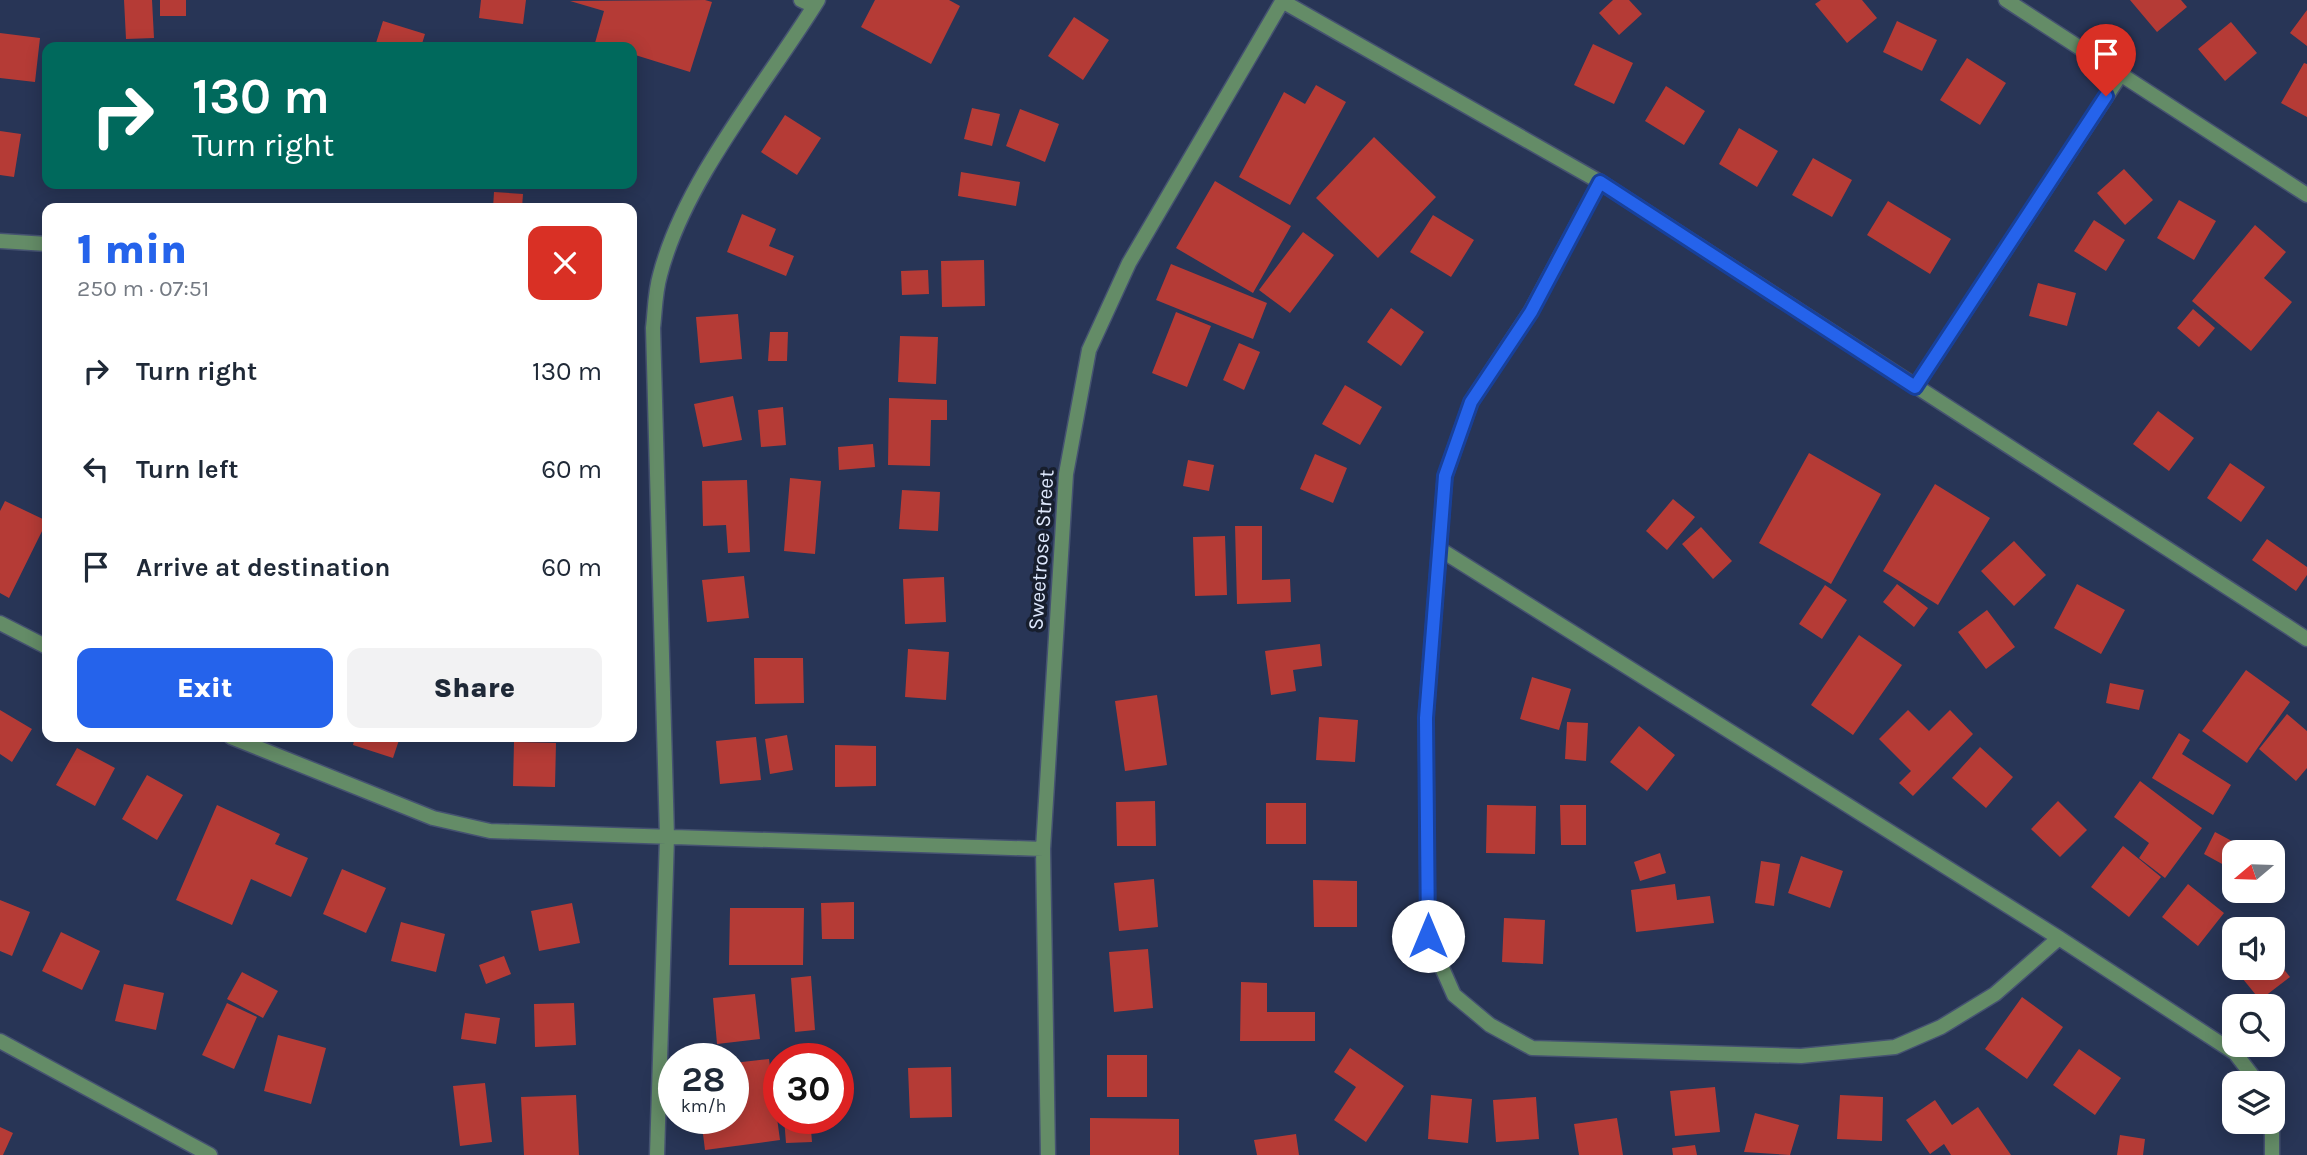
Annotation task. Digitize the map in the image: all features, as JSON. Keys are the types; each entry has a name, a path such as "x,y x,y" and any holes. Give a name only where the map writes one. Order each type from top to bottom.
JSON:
{"street":[{"path":"2006,0 2307,195"},
{"path":"1282,1 1600,182 2307,639"},
{"name":"Sweetrose Street","path":"1048,1155 1043,849 1066,474 1088,350 1129,263 1282,1"},
{"path":"657,1155 667,837 653,328 659,276 676,230 718,153 811,2"},
{"path":"1915,387 2120,74"},
{"path":"1600,182 1531,312 1471,402 1445,476 1426,718 1428,936 1454,995 1490,1025 1532,1048 1801,1056 1895,1047 1941,1027 1995,994 2059,938"},
{"path":"0,241 42,244"},
{"path":"1441,551 2059,938 2235,1053 2249,1071"},
{"path":"0,623 42,644"},
{"path":"243,742 433,818 490,831 1043,849"},
{"path":"0,1041 210,1155"},
{"path":"2272,1134 2272,1155"}],"building":[{"path":"124,0 152,0 154,38 126,39"},
{"path":"160,0 186,0 186,16 160,16"},
{"path":"481,0 526,0 523,24 479,18"},
{"path":"875,0 949,0 960,6 931,64 861,27"},
{"path":"1613,0 1629,0 1642,14 1619,35 1599,13"},
{"path":"1821,0 1862,0 1877,18 1847,43 1815,4"},
{"path":"2130,0 2181,0 2187,7 2157,32"},
{"path":"570,1 712,2 690,72 637,56 637,42 595,42 604,11"},
{"path":"2307,10 2307,46 2290,33"},
{"path":"1074,17 1109,40 1083,80 1048,56"},
{"path":"383,21 425,34 423,42 376,42"},
{"path":"1897,21 1937,40 1922,71 1883,52"},
{"path":"2231,22 2257,53 2225,81 2198,49"},
{"path":"0,33 40,38 35,82 0,78"},
{"path":"1593,44 1633,63 1614,104 1574,85"},
{"path":"1967,58 2006,83 1980,125 1940,100"},
{"path":"2304,63 2307,64 2307,117 2281,103"},
{"path":"1316,85 1346,102 1290,205 1239,177 1284,92 1305,104"},
{"path":"1666,86 1705,111 1684,145 1645,121"},
{"path":"972,108 1000,114 992,146 964,139"},
{"path":"1020,109 1059,124 1045,162 1006,146"},
{"path":"785,115 821,138 797,175 761,152"},
{"path":"1739,128 1778,151 1757,187 1719,164"},
{"path":"0,131 21,134 14,177 0,175"},
{"path":"1374,137 1436,197 1378,258 1316,198"},
{"path":"1813,158 1852,180 1832,217 1792,195"},
{"path":"2124,169 2153,200 2125,225 2097,193"},
{"path":"961,172 1020,182 1016,206 958,196"},
{"path":"1215,181 1291,226 1253,293 1176,248"},
{"path":"494,192 523,194 522,203 493,203"},
{"path":"2179,200 2216,221 2194,260 2157,238"},
{"path":"1888,201 1951,239 1930,274 1867,235"},
{"path":"742,214 776,229 769,246 794,256 786,276 727,252"},
{"path":"1433,215 1474,240 1451,277 1410,252"},
{"path":"2094,220 2125,240 2106,271 2074,251"},
{"path":"2255,225 2286,252 2264,278 2292,302 2251,351 2192,301"},
{"path":"1303,232 1334,255 1290,313 1259,290"},
{"path":"984,260 985,306 942,307 941,261"},
{"path":"1171,264 1267,303 1253,339 1156,300"},
{"path":"928,270 929,294 902,295 901,271"},
{"path":"2038,283 2076,293 2067,326 2029,316"},
{"path":"1391,308 1424,332 1401,366 1367,342"},
{"path":"2193,309 2215,328 2199,347 2177,328"},
{"path":"1176,312 1211,326 1187,387 1152,373"},
{"path":"738,314 742,359 700,363 696,317"},
{"path":"770,332 788,332 787,361 768,361"},
{"path":"900,336 938,337 936,384 898,382"},
{"path":"1239,343 1260,352 1244,390 1223,380"},
{"path":"1345,385 1382,407 1360,445 1322,424"},
{"path":"733,396 742,440 703,447 694,404"},
{"path":"889,398 947,400 947,420 931,420 930,466 888,465"},
{"path":"783,407 786,445 761,447 758,410"},
{"path":"2158,411 2194,438 2169,471 2133,444"},
{"path":"873,444 875,467 839,470 838,447"},
{"path":"1809,453 1881,494 1831,584 1759,543"},
{"path":"1315,454 1347,468 1333,503 1300,489"},
{"path":"1188,460 1214,465 1209,491 1183,486"},
{"path":"2230,463 2265,487 2241,522 2207,498"},
{"path":"790,478 821,481 815,554 784,551"},
{"path":"747,480 750,552 728,553 726,525 703,526 702,481"},
{"path":"1935,484 1990,518 1938,605 1883,571"},
{"path":"902,490 940,492 938,531 899,529"},
{"path":"1673,499 1695,517 1667,550 1646,531"},
{"path":"5,501 42,519 42,531 9,598 0,593 0,511"},
{"path":"1235,526 1262,526 1262,580 1290,579 1291,602 1237,604"},
{"path":"1701,527 1732,561 1713,579 1682,544"},
{"path":"1225,536 1227,595 1195,596 1193,537"},
{"path":"2267,539 2307,567 2307,575 2296,591 2252,560"},
{"path":"2014,541 2046,575 2014,606 1981,571"},
{"path":"744,576 749,618 707,622 702,580"},
{"path":"944,577 946,622 905,624 903,579"},
{"path":"1897,584 1928,608 1914,627 1883,602"},
{"path":"2077,584 2125,610 2101,654 2054,628"},
{"path":"1825,585 1847,600 1822,639 1799,624"},
{"path":"1987,610 2015,647 1986,669 1958,632"},
{"path":"1859,635 1902,665 1853,735 1811,705"},
{"path":"1320,644 1322,666 1293,670 1296,691 1271,695 1265,651"},
{"path":"908,649 949,652 946,700 905,697"},
{"path":"754,658 803,658 804,703 755,704"},
{"path":"2246,670 2290,702 2247,763 2202,731"},
{"path":"1532,677 1571,689 1559,730 1520,719"},
{"path":"2110,683 2144,690 2139,710 2106,703"},
{"path":"1157,695 1167,765 1125,771 1115,701"},
{"path":"0,710 32,729 12,762 0,754"},
{"path":"1908,710 1929,731 1950,710 1973,734 1913,796 1899,783 1911,771 1879,739"},
{"path":"2287,714 2307,731 2307,768 2296,781 2259,749"},
{"path":"1319,717 1358,720 1355,762 1316,760"},
{"path":"1567,722 1588,723 1586,761 1565,759"},
{"path":"1639,726 1675,755 1647,791 1610,762"},
{"path":"2179,733 2190,740 2182,754 2231,785 2213,815 2152,778"},
{"path":"787,735 793,770 770,774 765,739"},
{"path":"756,737 761,780 720,784 716,741"},
{"path":"354,742 398,742 393,758 353,745"},
{"path":"514,742 556,743 555,787 513,786"},
{"path":"835,745 876,746 876,786 835,787"},
{"path":"1980,747 2013,777 1986,808 1952,778"},
{"path":"77,748 115,768 95,806 56,785"},
{"path":"147,775 183,795 157,840 122,819"},
{"path":"2140,781 2202,828 2165,878 2139,858 2149,843 2114,817"},
{"path":"1155,801 1156,846 1117,846 1116,802"},
{"path":"2058,801 2087,830 2060,857 2031,829"},
{"path":"1266,803 1306,803 1306,844 1266,844"},
{"path":"217,805 280,834 275,844 308,858 291,897 251,879 232,925 176,900"},
{"path":"1487,805 1536,806 1535,854 1486,853"},
{"path":"1560,805 1586,805 1586,845 1561,845"},
{"path":"2215,832 2230,840 2222,840 2222,864 2204,854"},
{"path":"2123,846 2161,877 2129,917 2091,887"},
{"path":"1660,853 1666,873 1640,881 1634,862"},
{"path":"1801,856 1843,871 1830,908 1788,893"},
{"path":"1761,861 1780,864 1774,906 1755,903"},
{"path":"342,869 386,888 366,933 323,914"},
{"path":"1154,879 1158,927 1119,931 1114,883"},
{"path":"1313,880 1357,881 1357,927 1314,927"},
{"path":"1675,884 1677,900 1710,896 1714,923 1636,932 1631,890"},
{"path":"2188,884 2224,913 2198,946 2162,917"},
{"path":"0,900 30,912 12,956 0,951"},
{"path":"854,902 854,939 822,939 821,903"},
{"path":"572,903 580,943 539,951 531,911"},
{"path":"730,908 804,908 803,965 729,965"},
{"path":"1504,918 1545,920 1543,964 1502,962"},
{"path":"401,922 445,934 436,972 391,961"},
{"path":"61,932 100,951 82,990 42,971"},
{"path":"1148,949 1153,1008 1114,1012 1109,952"},
{"path":"504,956 511,974 486,984 479,965"},
{"path":"2285,971 2290,977 2268,994 2255,994 2244,980 2285,980"},
{"path":"242,972 278,991 263,1018 227,999"},
{"path":"811,976 815,1030 795,1032 791,978"},
{"path":"1241,982 1267,983 1267,1012 1315,1012 1315,1041 1240,1041"},
{"path":"124,984 164,993 156,1030 115,1021"},
{"path":"755,994 760,1039 717,1043 713,998"},
{"path":"2022,997 2063,1027 2027,1079 1985,1049"},
{"path":"227,1003 257,1017 234,1069 202,1055"},
{"path":"574,1003 576,1045 535,1047 534,1004"},
{"path":"465,1013 500,1018 496,1044 461,1039"},
{"path":"278,1035 326,1048 311,1104 264,1091"},
{"path":"1350,1048 1404,1086 1366,1142 1334,1120 1356,1087 1334,1072"},
{"path":"2079,1049 2121,1078 2095,1115 2053,1085"},
{"path":"1107,1055 1147,1055 1147,1097 1107,1097"},
{"path":"763,1060 763,1134 779,1134 780,1140 705,1150 703,1134 749,1134 749,1061"},
{"path":"951,1067 952,1117 910,1118 908,1068"},
{"path":"485,1083 492,1142 460,1146 453,1086"},
{"path":"1715,1087 1720,1132 1675,1136 1670,1091"},
{"path":"576,1095 579,1155 524,1155 521,1097"},
{"path":"1431,1095 1472,1099 1468,1143 1428,1139"},
{"path":"1840,1095 1883,1097 1882,1141 1837,1139"},
{"path":"1536,1097 1539,1139 1496,1142 1493,1100"},
{"path":"1935,1100 1952,1125 1978,1107 2011,1155 1951,1155 1944,1144 1930,1154 1906,1120"},
{"path":"1755,1113 1799,1125 1790,1155 1744,1152"},
{"path":"1090,1118 1179,1119 1179,1155 1090,1155"},
{"path":"1617,1118 1623,1155 1579,1155 1574,1124"},
{"path":"0,1127 13,1133 3,1155 0,1155"},
{"path":"785,1134 811,1134 812,1142 786,1143"},
{"path":"1296,1134 1299,1155 1257,1155 1254,1140"},
{"path":"2120,1135 2145,1139 2143,1155 2117,1155"},
{"path":"1695,1145 1697,1155 1673,1155 1672,1148"}],"route":[{"path":"1428,936 1426,718 1445,476 1471,402 1531,312 1600,182 1915,387 2106,96"}]}
